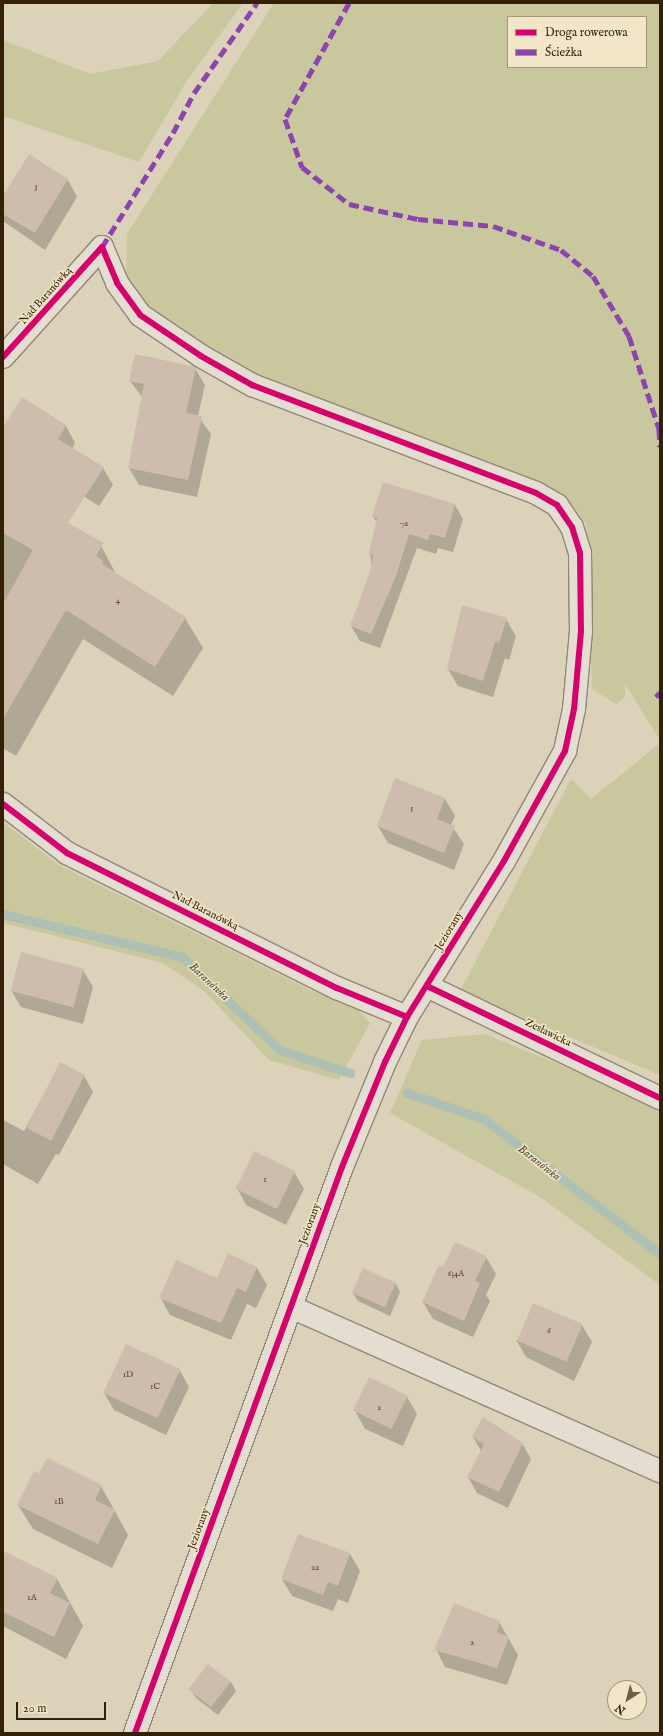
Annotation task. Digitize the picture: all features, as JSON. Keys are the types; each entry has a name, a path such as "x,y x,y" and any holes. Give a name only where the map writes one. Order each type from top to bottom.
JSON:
{"street":[{"name":"Nad Baranówką","path":"3,356 102,247"},
{"name":"Jeziorany","path":"102,247 117,283 140,315 246,381 536,493 557,505 572,527 580,553 581,631 574,709 565,751 504,861 407,1017 360,1121 135,1733"},
{"name":"Nad Baranówką","path":"3,804 67,853 337,988 407,1017"},
{"name":"Zesławicka","path":"427,986 660,1098"},
{"path":"291,1307 660,1471"}],"green space":[{"path":"213,3 243,3 186,82 139,162 3,116 3,40 90,74 158,61"},
{"path":"274,3 660,3 660,740 625,684 625,697 616,704 592,689 586,524 567,499 258,378 161,317 126,285 127,234"},
{"path":"660,743 660,1075 460,991 571,779 591,799"},
{"path":"3,822 59,865 312,991 356,1007 370,1023 339,1080 269,1060 203,990 163,963 3,923"},
{"path":"485,1034 660,1106 660,1285 540,1197 390,1113 422,1040"}],"building":[{"path":"29,154 68,179 35,233 3,214 3,196"},
{"path":"135,354 196,367 186,413 202,416 188,480 128,468 144,384 129,381"},
{"path":"22,397 66,425 58,439 104,467 68,523 104,543 96,556 103,561 102,564 186,617 155,667 66,610 3,719 3,604 33,550 3,533 3,427"},
{"path":"383,482 455,504 445,538 430,534 428,540 409,534 396,576 371,634 350,626 371,569 373,555 369,553 377,518 372,516"},
{"path":"462,605 507,618 499,643 495,642 483,681 447,669"},
{"path":"395,778 445,798 437,819 455,826 444,853 377,826"},
{"path":"21,952 84,969 73,1007 11,991"},
{"path":"60,1062 85,1075 51,1141 26,1128"},
{"path":"254,1151 295,1171 277,1209 236,1189"},
{"path":"455,1242 487,1256 475,1281 480,1283 464,1321 422,1302 439,1265 443,1267"},
{"path":"228,1253 257,1267 246,1292 237,1288 221,1323 159,1298 176,1260 217,1278"},
{"path":"363,1268 396,1283 385,1307 352,1293"},
{"path":"533,1303 583,1324 567,1362 517,1341"},
{"path":"126,1344 180,1369 158,1418 103,1393"},
{"path":"369,1377 408,1396 391,1429 353,1410"},
{"path":"483,1417 523,1443 499,1492 467,1477 484,1444 472,1437"},
{"path":"47,1458 102,1485 95,1500 115,1510 98,1544 17,1505 34,1471 39,1473"},
{"path":"298,1534 350,1553 338,1586 328,1582 323,1595 281,1579"},
{"path":"3,1551 58,1578 50,1593 70,1603 54,1637 3,1612"},
{"path":"454,1603 500,1621 497,1632 509,1637 497,1668 434,1650"},
{"path":"208,1664 231,1682 211,1707 188,1689"}],"waterway":[{"name":"Baranówka","path":"3,914 182,957 280,1050 350,1073"},
{"name":"Baranówka","path":"407,1093 484,1119 660,1254"}],"marked path":[{"path":"102,247 173,133 194,93 257,3"},
{"path":"349,3 285,119 302,167 349,204 418,219 493,226 561,250 593,276 629,336 659,429 660,447"},
{"path":"656,697 660,692"}],"cycle path":[{"path":"3,357 102,247 117,283 140,315 201,356 252,385 536,493 557,505 572,527 580,553 581,631 574,709 565,751 504,861 407,1017 385,1062 342,1167 135,1733"},
{"path":"3,804 67,853 337,988 407,1017"},
{"path":"427,986 660,1098"}]}
